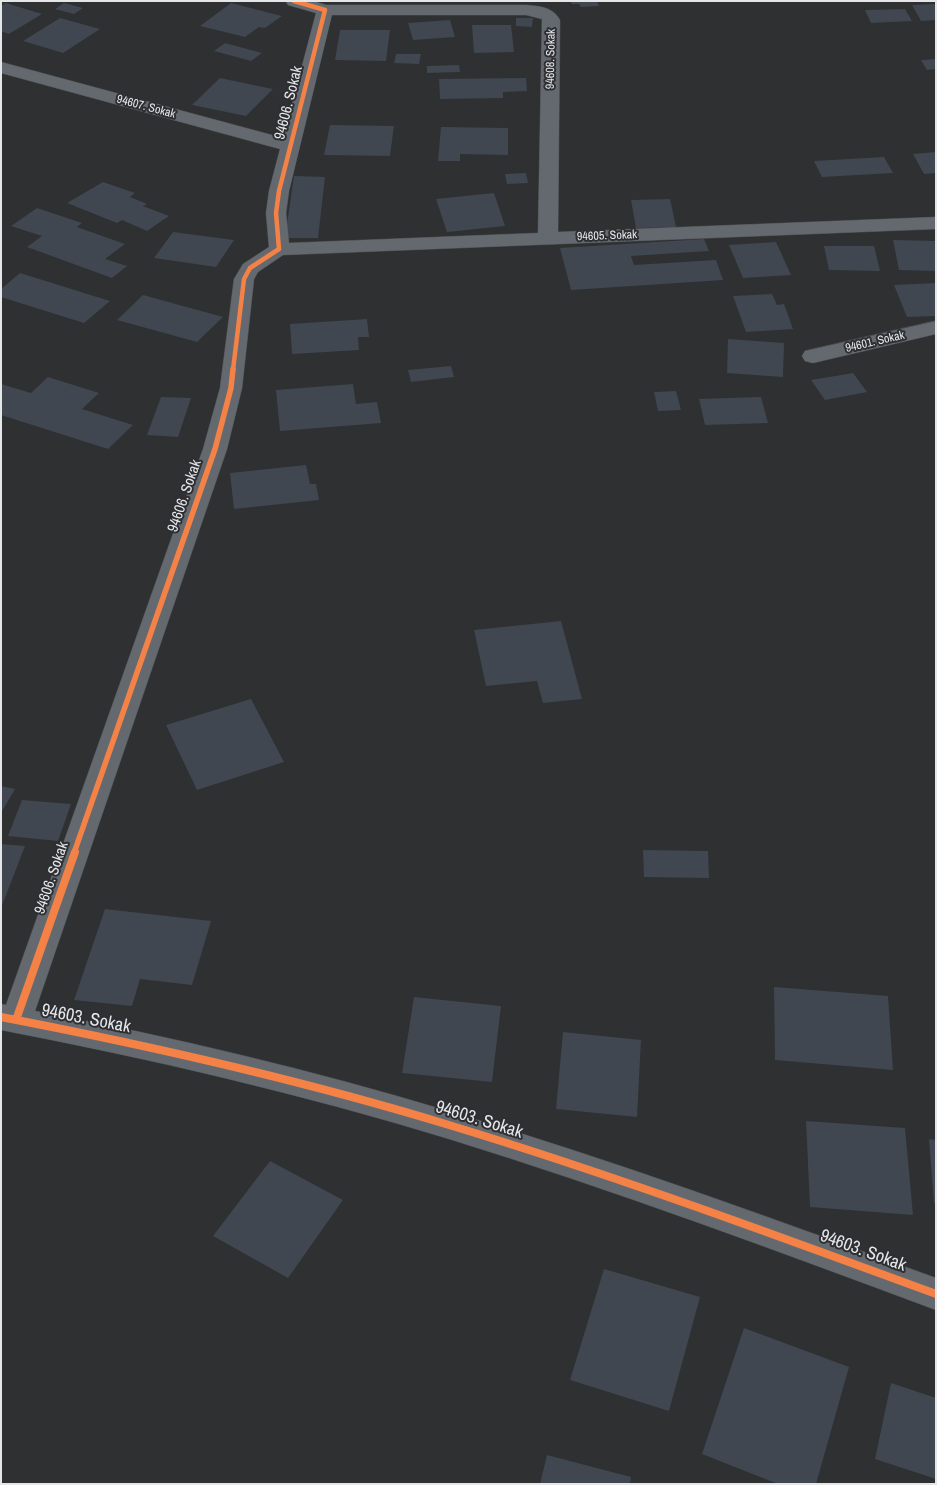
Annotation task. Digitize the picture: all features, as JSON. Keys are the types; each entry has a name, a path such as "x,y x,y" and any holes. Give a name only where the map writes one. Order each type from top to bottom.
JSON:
{"street":[{"path":"294,1 325,10"},
{"name":"94606. Sokak","path":"9,1019 214,449 231,388 244,279 250,268 279,248 276,213 290,146 325,10"},
{"name":"94608. Sokak","path":"325,10 526,10 537,11 549,16 551,20 548,238"},
{"name":"94607. Sokak","path":"1,67 290,146"},
{"name":"94605. Sokak","path":"279,248 299,250 381,244 936,223"},
{"name":"94601. Sokak","path":"813,356 936,328"},
{"name":"94603. Sokak","path":"9,1019 152,1047 334,1092 509,1144 703,1209 936,1294"}],"building":[{"path":"570,1 597,1 599,6 581,7 579,4 572,4"},
{"path":"6,3 42,14 9,34 1,31 1,6"},
{"path":"64,3 83,8 74,14 55,9"},
{"path":"231,3 282,16 265,28 259,27 245,37 200,26"},
{"path":"936,4 936,20 921,21 912,5"},
{"path":"905,9 912,21 871,23 865,10"},
{"path":"60,18 100,29 63,53 23,41"},
{"path":"516,18 533,18 532,27 516,26"},
{"path":"450,20 455,37 413,40 408,23"},
{"path":"472,25 511,25 514,52 474,53"},
{"path":"340,30 390,30 386,61 335,60"},
{"path":"225,43 262,53 251,61 214,51"},
{"path":"396,54 421,54 419,64 394,63"},
{"path":"936,59 936,69 927,70 921,60"},
{"path":"459,65 460,72 427,73 427,66"},
{"path":"220,78 273,89 246,116 192,105"},
{"path":"526,78 527,91 503,92 503,98 440,99 439,79"},
{"path":"330,125 394,126 390,156 324,155"},
{"path":"441,127 508,128 508,155 460,154 460,161 438,161"},
{"path":"936,152 936,173 924,174 913,154"},
{"path":"884,157 893,173 822,177 814,161"},
{"path":"526,173 528,183 507,184 505,174"},
{"path":"294,176 325,177 318,238 285,238"},
{"path":"103,182 135,193 130,197 147,204 143,206 169,216 147,231 122,220 117,223 67,203"},
{"path":"494,193 505,226 447,232 436,199"},
{"path":"670,199 676,227 636,228 631,200"},
{"path":"37,208 82,223 77,227 125,244 105,259 127,266 112,278 27,247 42,236 11,226"},
{"path":"173,232 234,240 216,267 154,258"},
{"path":"704,239 709,251 631,256 634,265 716,260 723,280 571,290 560,248"},
{"path":"893,240 936,241 936,271 899,270"},
{"path":"776,242 791,275 743,278 729,245"},
{"path":"824,246 874,246 880,271 829,270"},
{"path":"20,273 110,301 84,323 1,297 1,289"},
{"path":"936,283 936,316 907,317 894,285"},
{"path":"772,294 777,305 784,304 793,329 746,332 733,296"},
{"path":"143,295 223,317 197,342 117,320"},
{"path":"367,319 369,337 358,337 359,350 292,354 290,324"},
{"path":"728,339 784,343 783,377 727,373"},
{"path":"451,366 454,377 411,382 408,370"},
{"path":"853,373 867,392 825,400 811,380"},
{"path":"48,377 99,393 82,409 133,425 108,449 1,415 1,384 31,393"},
{"path":"353,384 356,404 377,402 381,423 280,431 276,390"},
{"path":"676,391 681,410 658,411 654,392"},
{"path":"161,397 191,398 178,437 147,435"},
{"path":"761,397 768,423 705,425 699,399"},
{"path":"306,465 310,484 316,484 319,500 234,509 230,473"},
{"path":"561,621 582,699 543,703 537,681 486,686 474,630"},
{"path":"251,699 284,762 197,790 166,725"},
{"path":"1,786 15,789 1,813"},
{"path":"22,800 71,804 58,841 8,836"},
{"path":"1,844 25,846 1,908"},
{"path":"643,850 708,851 709,878 644,877"},
{"path":"105,909 211,921 192,985 140,979 132,1006 74,1000"},
{"path":"774,987 888,996 893,1070 775,1060"},
{"path":"414,997 501,1006 492,1082 402,1073"},
{"path":"563,1032 641,1040 637,1117 556,1109"},
{"path":"806,1121 905,1128 913,1215 810,1207"},
{"path":"929,1139 936,1140 936,1203 934,1203"},
{"path":"270,1161 343,1200 288,1278 213,1236"},
{"path":"604,1269 700,1297 669,1411 570,1380"},
{"path":"744,1328 849,1367 816,1484 778,1484 702,1454"},
{"path":"891,1383 936,1398 936,1479 875,1459"},
{"path":"547,1455 631,1477 630,1484 540,1484"}],"cycle path":[{"path":"16,1020 215,449 231,388 244,279 250,268 279,249 276,213 279,191 325,10 294,1"},
{"path":"1,1017 194,1057 385,1106 510,1144 670,1198 936,1294"}]}
